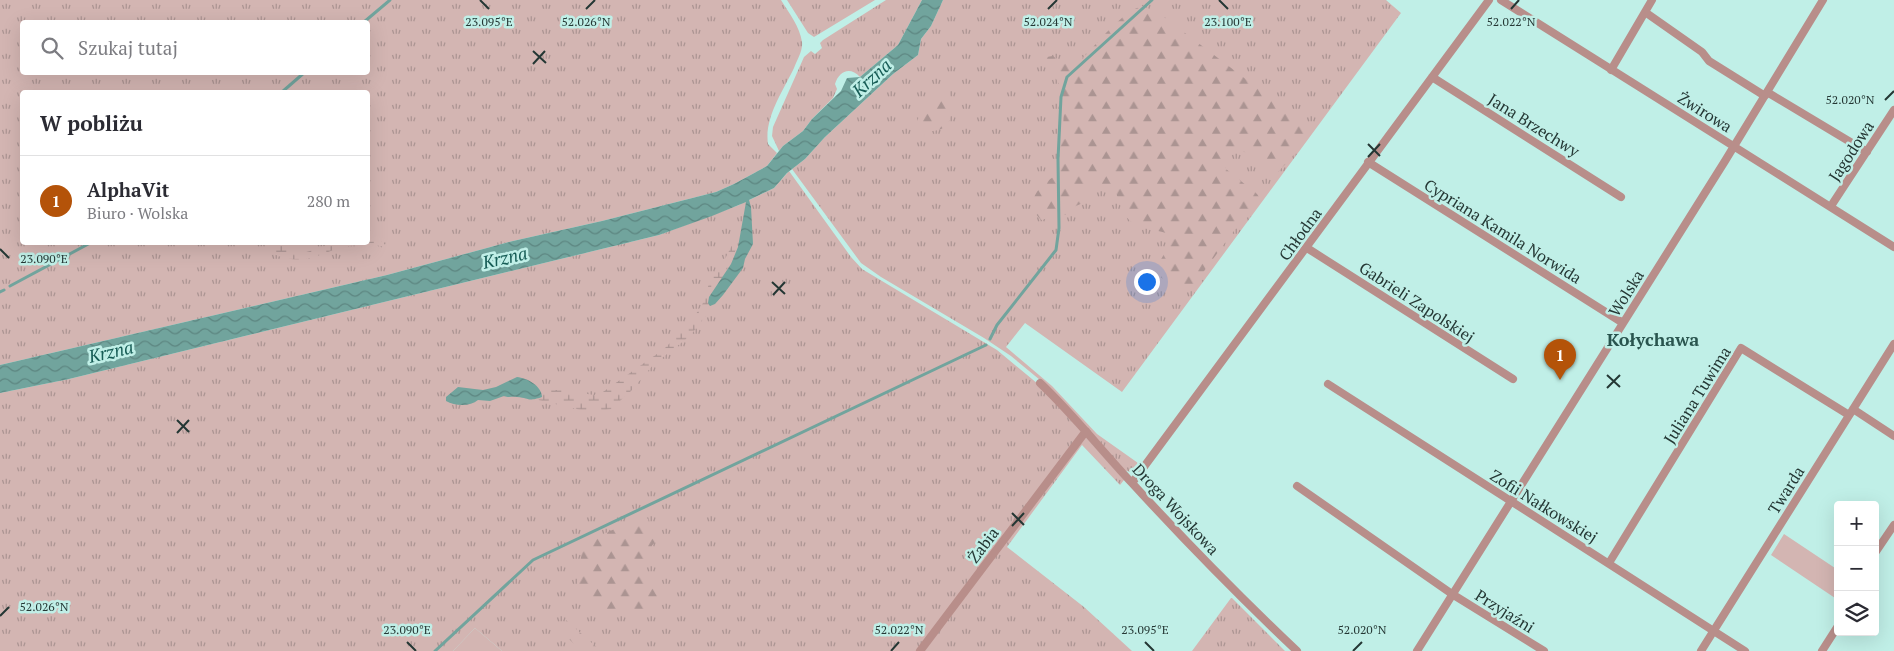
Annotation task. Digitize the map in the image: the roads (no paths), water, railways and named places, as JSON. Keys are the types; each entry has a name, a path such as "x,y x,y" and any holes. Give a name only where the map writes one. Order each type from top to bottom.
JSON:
{"street":[{"name":"Chłodna","path":"1132,483 1489,0"},
{"name":"Żwirowa","path":"1502,0 1894,247"},
{"path":"1612,70 1652,0"},
{"name":"Wolska","path":"1417,651 1734,146 1823,0"},
{"path":"1645,12 1702,52 1709,61 1866,152"},
{"name":"Jana Brzechwy","path":"1432,77 1621,197"},
{"name":"Jagodowa","path":"1831,206 1894,110"},
{"name":"Cypriana Kamila Norwida","path":"1368,162 1623,323"},
{"name":"Gabrieli Zapolskiej","path":"1307,248 1513,379"},
{"name":"Twarda","path":"1701,651 1894,344"},
{"name":"Juliana Tuwima","path":"1609,562 1741,348 1851,412"},
{"name":"Droga Wojskowa","path":"1040,383 1224,581 1297,651"},
{"name":"Zofii Nałkowskiej","path":"1328,384 1746,651"},
{"path":"1851,412 1894,436"},
{"name":"Żabia","path":"920,651 1086,431"},
{"name":"Przyjaźni","path":"1297,486 1452,594 1544,651"},
{"path":"1879,547 1894,525"},
{"path":"1822,651 1834,632"}],"water":[{"name":"Krzna","path":"922,0 943,0 931,26 921,39 918,55 893,74 825,137 805,159 787,173 774,188 749,200 753,244 745,259 743,268 715,304 710,306 708,303 709,297 731,264 738,247 746,202 659,235 69,379 0,393 0,365 387,275 513,241 716,192 767,166 783,146 803,131 812,119 841,91 847,78 860,77 898,45"},
{"path":"517,377 537,386 542,397 531,399 504,396 490,401 478,400 471,404 462,405 446,401 446,397 458,387 483,390 496,387"}],"waterway":[{"path":"366,20 390,0"},
{"path":"990,339 997,325 1056,250 1059,228 1058,159 1061,97 1067,77 1152,0"},
{"path":"284,90 302,75"},
{"path":"10,286 86,245"},
{"path":"0,292 4,290"},
{"path":"435,651 533,560 986,345"}],"place":[{"name":"AlphaVit","path":"1560,380"}],"district":[{"name":"Kołychawa","path":"1653,340"}]}
